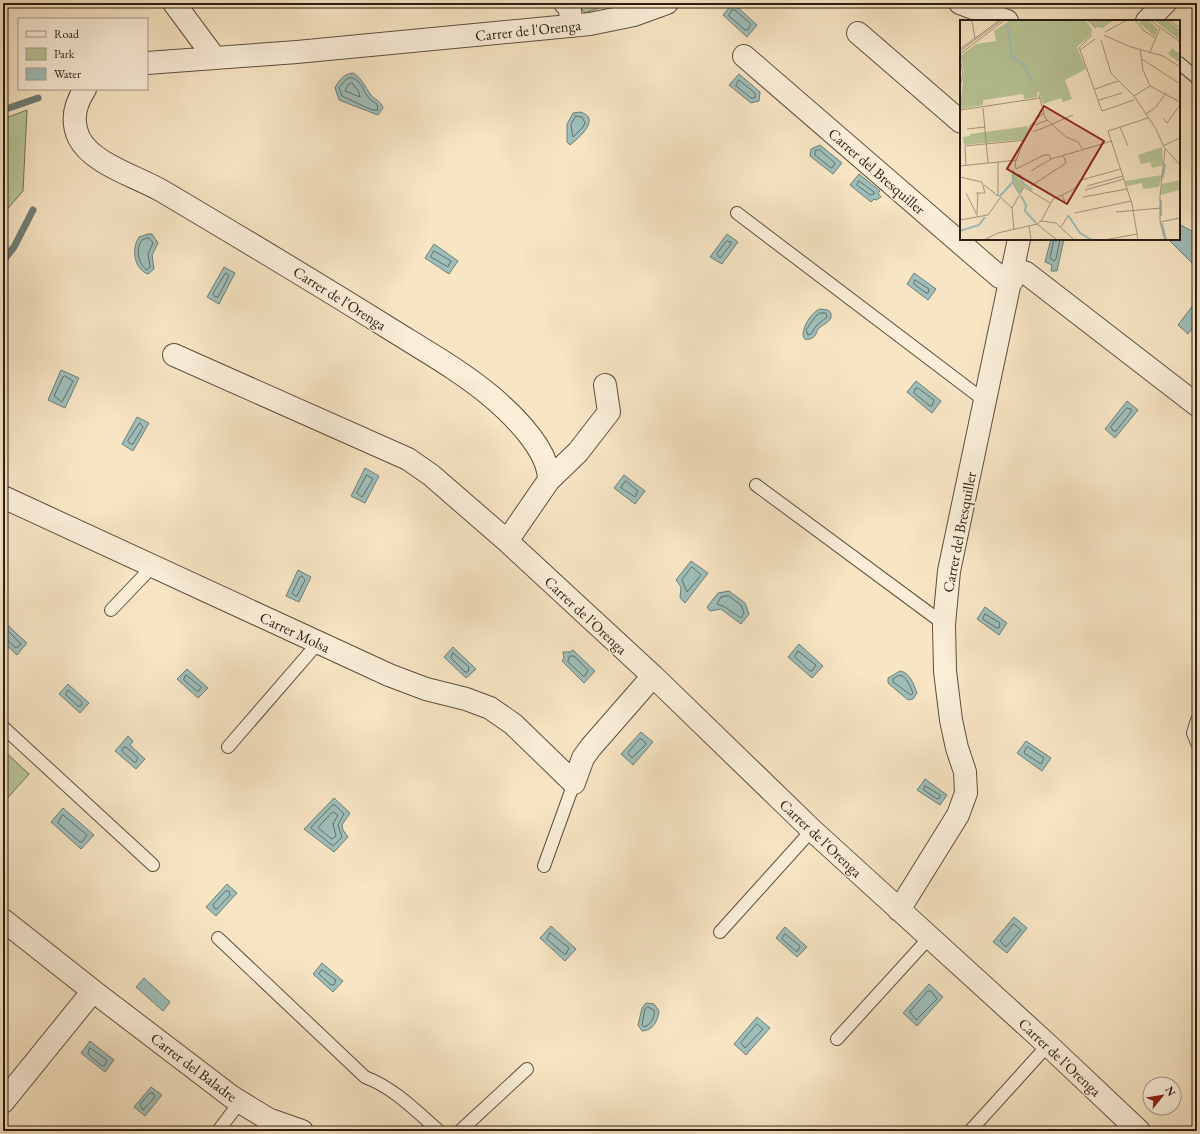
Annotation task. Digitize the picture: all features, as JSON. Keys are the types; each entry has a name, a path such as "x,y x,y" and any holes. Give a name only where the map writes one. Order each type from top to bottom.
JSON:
{"street":[{"path":"174,3 214,57"},
{"path":"565,3 570,10 571,26"},
{"name":"Carrer de l'Orenga","path":"148,63 297,52 571,26 634,15 668,3"},
{"path":"960,3 1004,20"},
{"path":"1148,20 1164,3"},
{"path":"858,33 960,121"},
{"name":"Carrer del Bresquiller","path":"744,56 1000,277 1026,273 1197,405"},
{"name":"Carrer de l'Orenga","path":"84,90 75,108 74,122 79,138 89,150 110,165 158,188 311,280 474,383 506,411 533,441 547,463 549,480"},
{"name":"Carrer del Bresquiller","path":"899,910 958,815 966,793 965,772 957,748 947,693 944,624 949,571 1013,275 1019,240"},
{"name":"Carrer de l'Orenga","path":"174,355 408,459 432,475 507,541 653,676 812,830 1048,1045 1139,1131"},
{"path":"507,541 549,480 578,452 609,412 605,386"},
{"name":"Carrer Molsa","path":"3,497 409,684 490,708 513,724 574,783"},
{"path":"574,783 583,758 591,747 653,676"},
{"name":"Carrer del Baladre","path":"3,920 93,991 240,1102 268,1119 302,1131"},
{"path":"3,1102 93,991"}],"lane":[{"path":"1180,64 1197,78"},
{"path":"737,213 985,401"},
{"path":"756,485 944,624"},
{"path":"111,610 153,566"},
{"path":"228,747 318,643"},
{"path":"1197,720 1193,733 1197,743"},
{"path":"3,727 153,865"},
{"path":"544,866 574,783"},
{"path":"720,932 812,830"},
{"path":"218,938 365,1077 379,1082 439,1131"},
{"path":"837,1039 929,938"},
{"path":"970,1131 1048,1045"},
{"path":"460,1131 527,1069"},
{"path":"218,1131 240,1102"}],"green space":[{"path":"577,3 613,3 585,13"},
{"path":"27,110 23,191 3,214 3,119"},
{"path":"3,750 29,774 3,803"}],"water":[{"path":"733,3 757,25 747,37 723,15"},
{"path":"353,73 359,78 371,95 382,106 383,108 378,115 339,100 335,88 338,82 347,75"},
{"path":"739,74 760,92 759,101 751,103 729,85"},
{"path":"580,112 586,115 589,119 589,123 583,133 570,145 567,142 567,124 573,113"},
{"path":"820,145 842,163 833,174 810,156 811,149"},
{"path":"859,174 880,191 878,193 881,197 876,200 874,199 871,202 850,185"},
{"path":"1180,225 1197,234 1197,268 1169,240 1180,240"},
{"path":"152,234 158,243 152,255 154,269 148,274 140,268 137,263 135,258 135,247 139,237"},
{"path":"727,234 738,242 722,264 710,257"},
{"path":"1051,240 1064,240 1057,271 1051,271 1052,265 1045,262"},
{"path":"434,244 458,261 449,274 425,258"},
{"path":"224,267 235,273 219,304 207,297"},
{"path":"914,273 936,289 928,300 907,284"},
{"path":"1194,304 1197,306 1197,322 1188,334 1178,325"},
{"path":"820,309 828,310 831,313 831,318 819,328 814,337 807,340 804,338 803,334 806,323 815,312"},
{"path":"61,370 79,378 65,408 48,400"},
{"path":"916,381 941,401 932,413 907,392"},
{"path":"1127,401 1138,410 1115,438 1105,429"},
{"path":"137,417 149,423 133,451 122,444"},
{"path":"365,468 379,476 365,503 351,496"},
{"path":"624,475 645,491 635,504 614,488"},
{"path":"691,561 708,573 685,603 680,598 681,587 676,580"},
{"path":"298,570 311,577 299,602 286,596"},
{"path":"729,591 745,603 749,614 741,624 721,609 710,611 707,607 718,593"},
{"path":"985,607 1007,623 999,635 977,619"},
{"path":"3,621 27,643 17,655 3,642"},
{"path":"799,644 823,666 812,678 788,657"},
{"path":"453,647 476,669 466,678 444,657"},
{"path":"573,650 595,671 584,683 562,661 564,658 563,652 570,652"},
{"path":"187,669 208,688 198,698 177,679"},
{"path":"900,671 909,676 912,682 917,693 913,699 908,700 888,683 888,678"},
{"path":"68,684 89,703 80,713 59,694"},
{"path":"641,732 653,742 633,765 621,754"},
{"path":"128,736 133,741 130,745 145,759 136,769 115,751"},
{"path":"1026,741 1051,758 1042,771 1017,753"},
{"path":"925,779 947,795 940,805 917,790"},
{"path":"334,798 350,813 342,825 343,830 348,837 334,852 304,829"},
{"path":"63,808 94,835 81,849 51,822"},
{"path":"227,884 237,893 216,916 206,907"},
{"path":"1014,917 1027,928 1007,953 993,942"},
{"path":"551,926 576,949 565,961 540,938"},
{"path":"785,927 807,947 797,957 776,938"},
{"path":"322,963 343,981 333,992 313,974"},
{"path":"144,978 170,1002 163,1011 136,987"},
{"path":"929,984 943,997 917,1026 903,1013"},
{"path":"646,1003 654,1004 659,1011 652,1027 646,1031 642,1031 638,1025 642,1008"},
{"path":"757,1017 770,1028 746,1055 734,1044"},
{"path":"90,1041 114,1060 105,1072 81,1053"},
{"path":"151,1087 162,1095 145,1116 134,1107"}],"waterway":[{"path":"3,110 38,98"},
{"path":"3,261 14,247 33,210"}]}
